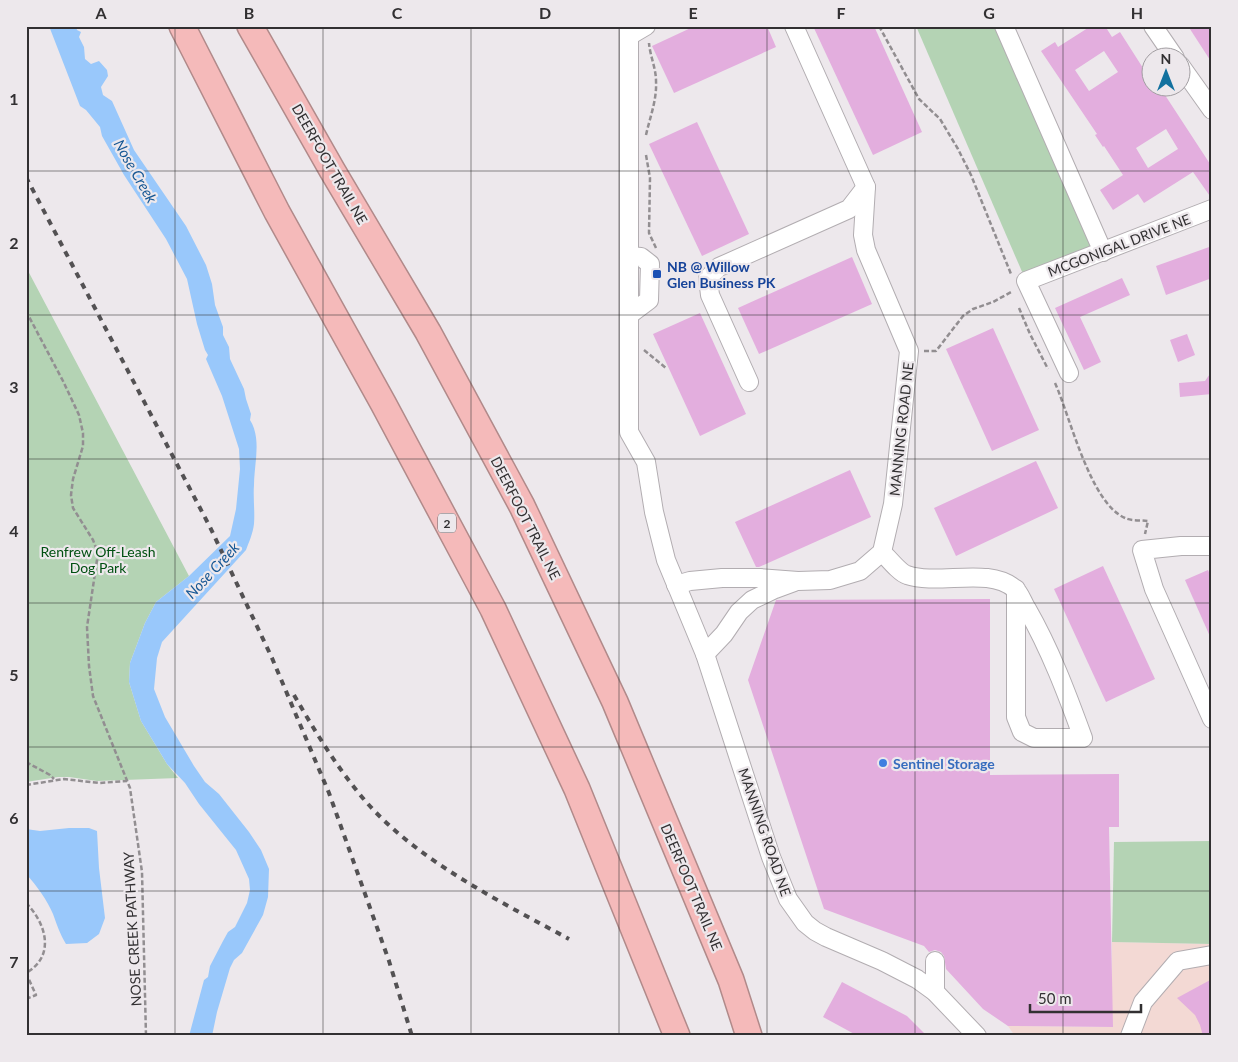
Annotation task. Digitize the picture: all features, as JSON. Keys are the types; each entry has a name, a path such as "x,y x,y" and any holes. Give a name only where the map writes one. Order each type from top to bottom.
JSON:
{"highway":[{"name":"2","path":"182,26 277,212 383,403 492,609 577,789 676,1036"},
{"name":"DEERFOOT TRAIL NE","path":"250,26 428,332 522,506 615,702 731,980 749,1036"}],"street":[{"name":"MANNING ROAD NE","path":"794,26 866,187 863,235 866,250 909,351 893,504 882,552"},
{"path":"1004,26 1104,252"},
{"path":"1154,26 1168,48"},
{"path":"629,31 649,30"},
{"name":"MANNING ROAD NE","path":"629,31 630,432 646,462 659,536 666,560 705,654 771,857 788,899 795,910 805,922 826,937 882,961 917,979 935,992 977,1036"},
{"path":"1190,79 1212,110"},
{"path":"749,382 710,295 708,278 719,266 849,209 866,187"},
{"name":"MCGONIGAL DRIVE NE","path":"1020,280 1104,252 1212,209"},
{"path":"1020,280 1069,373"},
{"path":"1212,546 1181,546 1142,550 1154,589 1212,719"},
{"path":"676,585 722,578 798,581 830,580 860,571 882,552 905,575 942,580 988,578 1002,582 1016,589 1039,630 1067,694 1083,738 1034,738 1022,732 1016,717 1016,589"},
{"path":"705,654 724,634 739,612 752,600 798,581"},
{"path":"1130,1036 1143,1002 1178,962 1212,955"},
{"path":"935,961 935,992"}],"path":[{"path":"878,26 919,99 940,119 958,149 1020,280"},
{"path":"646,138 656,98 656,80 649,43 649,30"},
{"path":"646,152 650,178 649,234 659,256"},
{"path":"909,351 936,351 963,316 1014,290 1016,298"},
{"path":"1018,306 1056,385 1098,491 1110,508 1125,519 1148,520 1142,550"},
{"name":"NOSE CREEK PATHWAY","path":"26,311 79,415 83,433 83,446 73,479 71,495 73,508 93,540 98,553 87,627 89,666 93,696 130,788 142,872 146,1036"},
{"path":"644,350 666,368"},
{"path":"26,762 50,775 54,780"},
{"path":"26,785 64,779 99,783 127,782"},
{"path":"26,903 41,922 45,937 45,951 40,963 26,973 36,995 26,999"}],"shaded area":[{"path":"1112,942 1212,944 1212,1036 1015,1036 1008,1026 1112,1027"}],"green space":[{"path":"916,26 1004,26 1103,252 1026,281"},
{"name":"Renfrew Off-Leash Dog Park","path":"26,267 189,576 156,602 145,623 130,663 129,682 141,721 167,764 178,778 97,781 58,777 26,782"},
{"path":"1212,841 1212,944 1112,942 1114,842"}],"water":[{"name":"Nose Creek","path":"49,26 76,26 77,30 81,32 79,37 84,47 85,59 91,64 99,61 107,70 108,76 101,87 103,95 112,101 134,150 186,226 206,265 212,284 215,305 223,327 223,335 229,347 230,359 244,389 251,414 250,420 256,435 254,524 246,550 162,642 157,658 154,689 165,717 194,766 205,782 219,794 249,832 261,850 269,869 268,897 263,915 242,953 234,960 230,968 212,1036 189,1036 204,980 208,977 210,966 228,932 235,927 247,903 250,890 249,879 236,850 199,804 185,783 167,764 141,721 129,682 130,663 145,623 156,602 189,576 230,536 236,509 240,469 239,449 222,396 206,359 208,355 197,324 187,279 166,239 124,175 102,136 100,127 86,110 80,106"},
{"path":"89,828 97,831 105,918 99,934 87,943 66,944 48,904 26,874 26,829 40,831"}],"building":[{"path":"695,26 767,26 776,47 674,93 652,46"},
{"path":"813,26 874,26 922,132 873,155"},
{"path":"1091,26 1105,26 1112,37 1120,32 1140,63 1140,98 1167,98 1212,167 1212,199 1193,172 1144,203 1138,194 1113,210 1100,190 1123,175 1041,51 1055,42 1058,47","holes":["1104,51 1118,72 1089,91 1075,70","1166,129 1178,149 1148,168 1136,148"]},
{"path":"1188,26 1212,26 1212,63"},
{"path":"697,122 749,234 702,256 649,144"},
{"path":"1212,246 1212,278 1166,295 1156,266"},
{"path":"852,257 872,304 759,354 738,308"},
{"path":"1122,278 1130,295 1080,317 1101,362 1084,370 1055,308"},
{"path":"700,313 746,414 700,436 653,334"},
{"path":"993,328 1039,430 992,451 946,349"},
{"path":"1187,334 1195,355 1178,362 1170,340"},
{"path":"1212,371 1212,394 1180,397 1179,383 1205,381"},
{"path":"1036,461 1058,508 956,556 934,508"},
{"path":"850,470 871,517 756,567 735,522"},
{"path":"1103,566 1155,679 1106,702 1054,589"},
{"path":"1208,570 1212,578 1212,641 1185,580"},
{"name":"Sentinel Storage","path":"990,599 990,775 1119,774 1119,827 1109,827 1113,1027 1008,1026 983,1009 946,969 944,956 941,952 935,950 929,952 924,946 824,909 748,680 776,600"},
{"path":"1212,979 1212,1036 1203,1036 1195,1015 1177,998"},
{"path":"842,982 907,1016 927,1036 858,1036 823,1017"}],"railway":[{"path":"26,177 210,527 272,658 329,793 389,961 412,1036"},
{"path":"294,695 319,737 347,778 368,804 389,825 412,844 462,879 569,939"}],"place":[{"name":"NB @ Willow Glen Business PK","path":"657,274"},
{"name":"Sentinel Storage","path":"883,763"}]}
